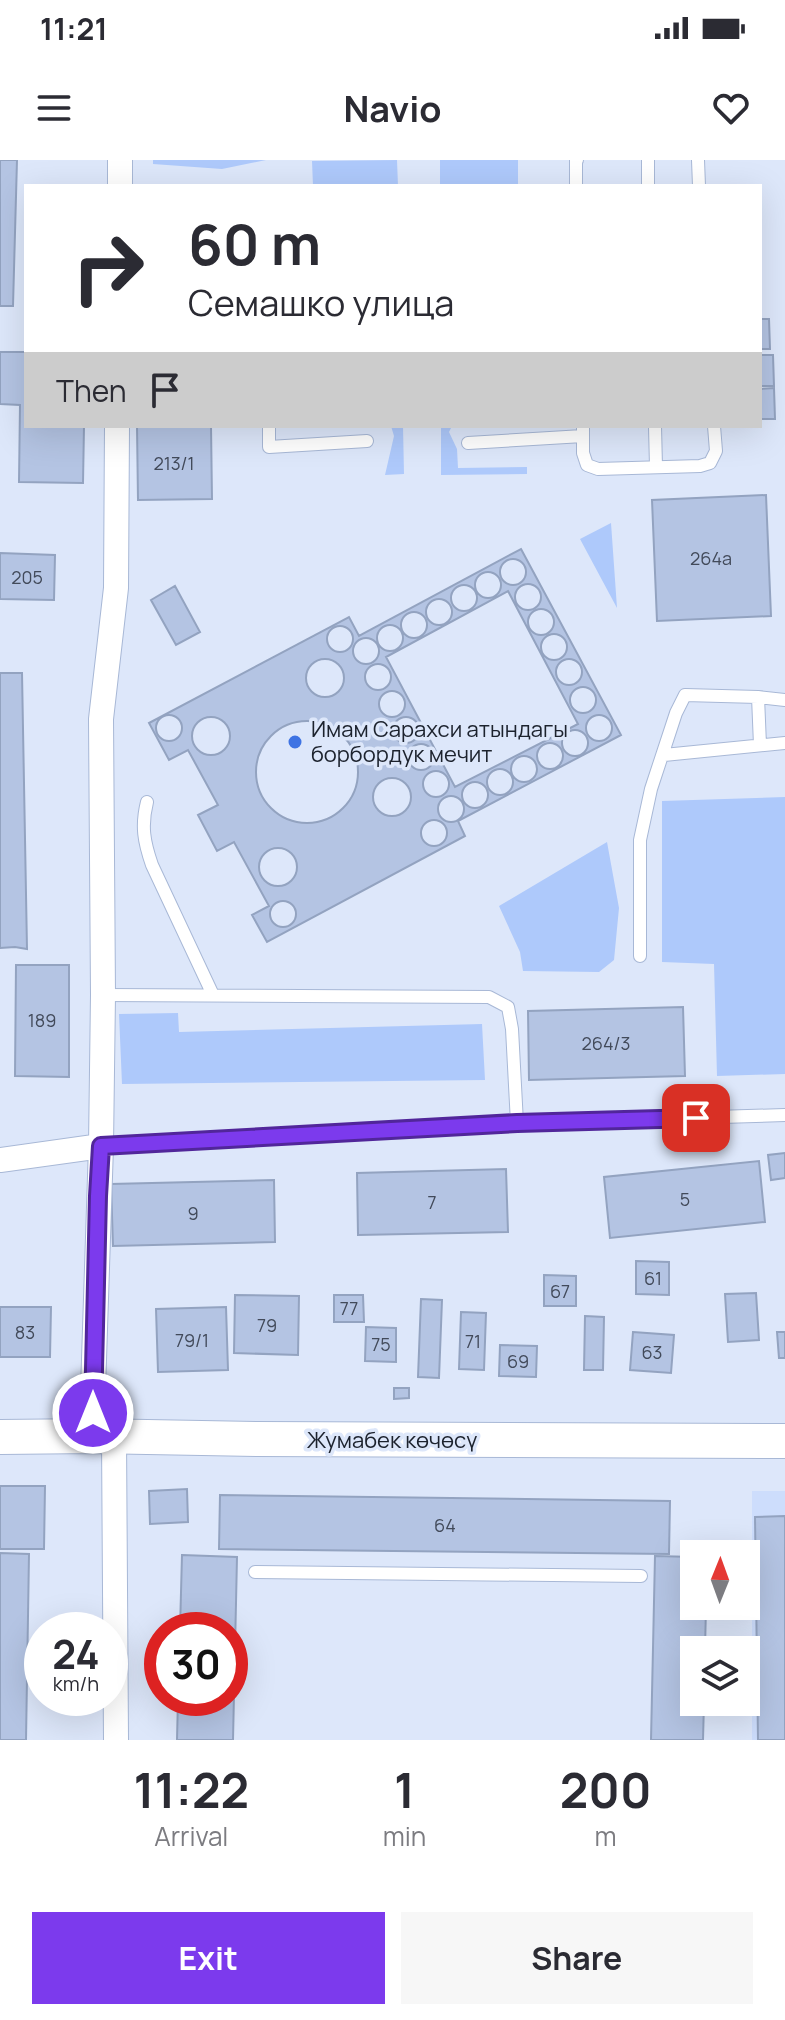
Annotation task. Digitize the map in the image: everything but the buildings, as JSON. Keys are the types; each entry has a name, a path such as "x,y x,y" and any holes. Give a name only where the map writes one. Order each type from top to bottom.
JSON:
{"street":[{"path":"120,160 120,184"},
{"path":"116,1740 95,1286 103,995 101,719 116,588 117,428"},
{"path":"0,1160 101,1146"},
{"name":"Жумабек көчөсү","path":"0,1437 785,1441"}],"lane":[{"path":"576,184 577,160"},
{"path":"648,160 648,184"},
{"path":"698,160 699,184"},
{"path":"269,428 269,447 367,441"},
{"path":"655,428 656,467"},
{"path":"468,443 583,431 583,453 587,465 598,469 700,466 710,463 716,451 714,428"},
{"path":"640,956 640,840 651,789 685,695 785,700"},
{"path":"758,697 760,745"},
{"path":"664,755 785,743"},
{"path":"147,802 145,844 152,865 213,995"},
{"path":"103,995 489,997 508,1007 517,1123"},
{"path":"101,1146 517,1123 785,1115"},
{"path":"255,1572 641,1576"}],"shaded area":[{"path":"153,160 266,160 222,169 153,164"},
{"path":"397,160 398,184 313,184 312,161"},
{"path":"440,160 518,160 518,184 440,184"},
{"path":"392,428 403,428 404,474 385,475 394,436"},
{"path":"441,428 451,428 449,432 457,449 458,468 527,467 527,474 441,475"},
{"path":"611,523 617,608 580,539"},
{"path":"785,797 785,1074 717,1076 714,964 662,962 662,801"},
{"path":"607,842 619,908 614,960 599,972 523,971 520,952 499,906"},
{"path":"178,1013 179,1032 482,1024 485,1080 122,1084 119,1014"},
{"path":"752,1491 785,1491 785,1740 752,1740 752,1716 760,1716 760,1636 752,1636 752,1620 760,1620 760,1540 752,1540"}],"place":[{"name":"Имам Сарахси атындагы борбордук мечит","path":"295,742"}],"route":[{"path":"93,1413 101,1146 517,1123 696,1118"}]}
